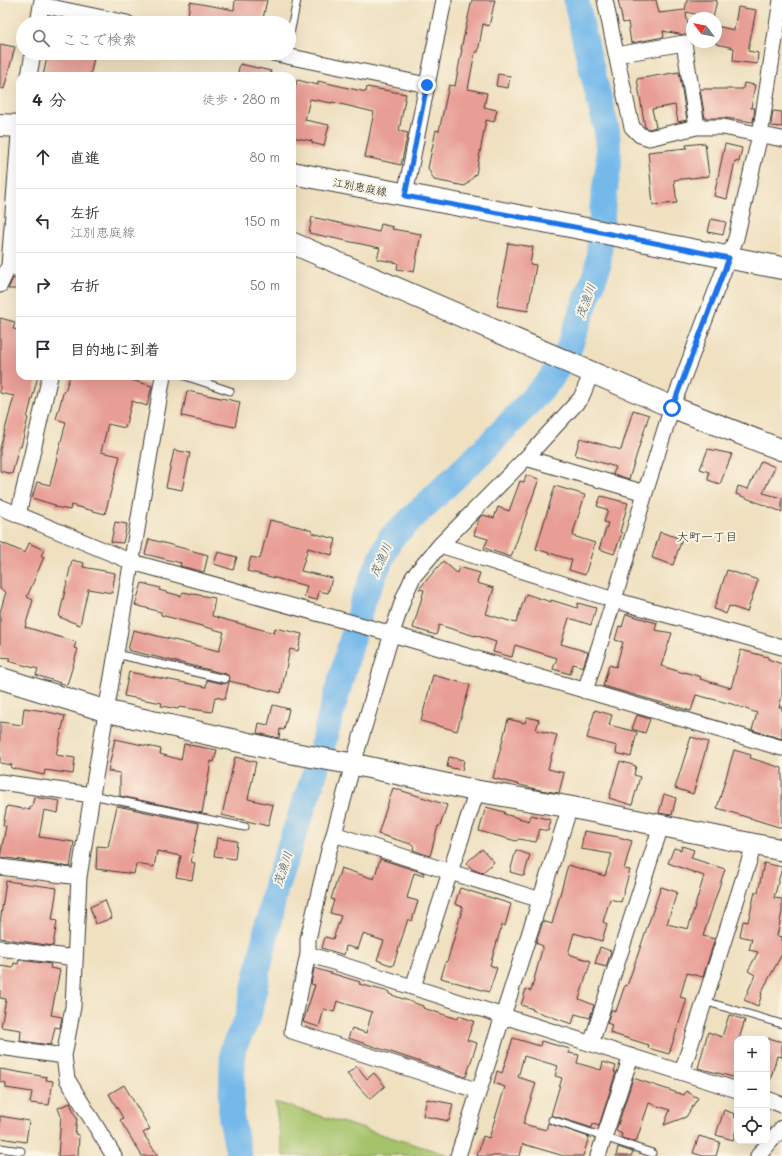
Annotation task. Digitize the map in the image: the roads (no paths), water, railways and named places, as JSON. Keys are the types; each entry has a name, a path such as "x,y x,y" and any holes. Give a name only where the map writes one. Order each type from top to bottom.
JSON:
{"main road":[{"name":"江別恵庭線","path":"296,174 782,268"}],"street":[{"path":"405,196 444,0"},
{"path":"605,0 632,127 640,135 649,138 697,127 723,126 782,140"},
{"path":"585,691 672,408 736,238 760,135 778,2"},
{"path":"39,16 42,3 97,16"},
{"path":"616,54 684,43 697,127"},
{"path":"296,57 427,85"},
{"path":"30,72 32,60"},
{"path":"0,285 14,267 15,124"},
{"path":"296,245 672,408 782,450"},
{"path":"479,1091 292,1031 308,954 308,939 334,834 344,763 385,631 404,597 413,577 440,545 526,458 581,398 586,370"},
{"path":"18,515 49,380"},
{"path":"114,1156 67,1079 64,1056 73,1007 79,877 162,380"},
{"path":"526,458 645,493"},
{"path":"0,507 132,562 385,631 782,748"},
{"path":"440,545 614,600 782,647"},
{"path":"0,678 106,711 301,755 477,791 570,807 782,850"},
{"path":"0,782 92,795"},
{"path":"414,987 477,791"},
{"path":"458,1156 570,807"},
{"path":"591,1044 661,826"},
{"path":"334,834 541,900"},
{"path":"682,1072 754,845"},
{"path":"0,867 79,877"},
{"path":"0,948 75,958"},
{"path":"308,954 734,1089"},
{"path":"0,1047 64,1056"},
{"path":"598,1156 631,1056"},
{"path":"770,1101 782,1105"},
{"path":"758,1156 782,1128"}],"lane":[{"path":"294,16 297,0"},
{"path":"197,380 230,391"},
{"path":"116,654 225,679"},
{"path":"92,795 245,827"},
{"path":"704,1000 782,1024"},
{"path":"552,1120 652,1153"},
{"path":"0,1148 21,1151"}],"waterway":[{"name":"茂漁川","path":"239,1156 231,1116 233,1048 248,1018 276,886 313,779 363,600 390,539 489,445 550,380 569,348 598,267 603,201 609,163 607,131 576,0"}],"district":[{"name":"大町一丁目","path":"707,537"}]}
